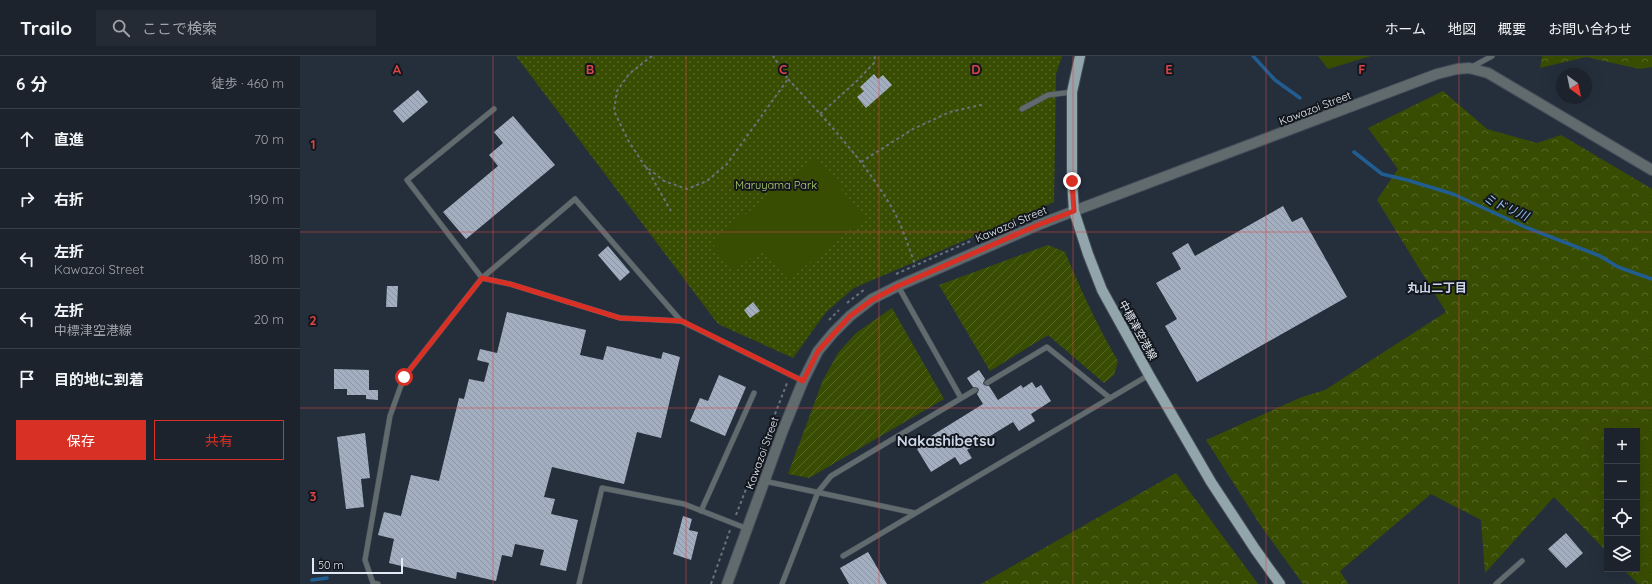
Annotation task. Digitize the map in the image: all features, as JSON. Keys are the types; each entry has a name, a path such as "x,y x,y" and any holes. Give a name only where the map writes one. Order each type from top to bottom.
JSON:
{"main road":[{"name":"中標津空港線","path":"1080,56 1072,92 1071,126 1074,211 1088,254 1102,290 1211,482 1280,584"}],"street":[{"path":"1469,68 1488,73 1652,170"},
{"name":"Kawazoi Street","path":"727,584 783,430 803,381 818,351 850,316 872,300 898,286 1038,225 1074,211 1436,74 1469,68"}],"lane":[{"path":"1469,68 1492,56"},
{"path":"1022,109 1048,95 1072,92"},
{"path":"494,109 407,180 482,278 510,284 620,318 682,321"},
{"path":"378,584 373,583 365,560 390,416 404,377 482,278 574,199 682,321 803,381"},
{"path":"898,286 961,398"},
{"path":"987,383 1047,347 1110,398"},
{"path":"843,556 1149,375"},
{"path":"782,584 818,492 831,476 975,390"},
{"path":"701,511 754,393"},
{"path":"764,481 915,513"},
{"path":"579,584 602,488 684,504 748,529"},
{"path":"1496,584 1522,561"}],"path":[{"path":"652,56 629,74 617,91 614,112 628,140 671,211"},
{"path":"773,56 788,79 845,142 892,208 916,264"},
{"path":"820,114 858,80 874,63 875,56"},
{"path":"644,165 664,181 687,189 707,181 727,164 788,79"},
{"path":"860,162 913,129 950,112 985,104"}],"green space":[{"name":"Maruyama Park","path":"516,56 1062,56 1056,74 1054,202 854,288 826,312 793,358 718,324"},
{"path":"1318,56 1371,56 1328,69"},
{"path":"1542,56 1652,56 1652,67 1640,69 1586,57 1540,68"},
{"path":"1443,91 1487,129 1537,143 1561,135 1652,189 1652,584 1638,584 1626,572 1640,572 1640,428 1604,428 1604,549 1554,497 1485,573 1481,520 1431,494 1340,571 1348,584 1303,584 1261,526 1206,440 1302,397 1325,390 1446,312 1377,200 1398,169 1368,128"},
{"path":"816,158 865,218 788,280 763,248 734,271 711,242"},
{"path":"1048,245 1065,252 1103,335 1118,361 1114,375 1104,383 1048,335 990,371 939,285"},
{"path":"892,308 944,399 809,478 788,474 823,380 838,353 856,333"},
{"path":"1176,473 1258,584 981,584"}],"building":[{"path":"874,74 878,79 883,75 892,85 866,108 857,97 864,91 860,87"},
{"path":"418,90 428,102 403,123 393,111"},
{"path":"513,116 555,165 466,239 443,212 498,166 489,155 503,143 494,132"},
{"path":"1283,206 1292,222 1302,217 1347,297 1197,382 1165,326 1177,319 1156,283 1181,269 1172,253 1188,243 1195,256"},
{"path":"608,246 630,272 620,281 598,255"},
{"path":"387,286 398,286 397,307 386,307"},
{"path":"753,302 760,311 750,318 744,310"},
{"path":"507,312 586,330 580,355 603,360 607,346 661,359 663,352 680,357 661,438 637,432 624,484 552,467 544,497 555,499 551,514 578,520 566,571 540,565 544,550 515,544 512,557 502,555 496,581 457,572 456,579 389,563 394,539 378,535 384,512 401,516 411,475 439,481 459,398 464,399 469,379 484,382 489,363 477,360 480,349 497,353"},
{"path":"334,369 369,370 369,390 378,390 378,400 366,399 366,395 347,395 347,389 334,389"},
{"path":"979,370 985,379 983,383 984,385 989,386 998,400 1021,385 1023,388 1032,382 1036,388 1041,385 1051,401 1031,414 1035,421 1019,431 1013,422 967,450 972,458 960,465 955,457 931,472 917,449 922,446 920,443 983,404 977,394 979,390 978,388 973,387 967,378"},
{"path":"719,375 746,387 725,436 690,421 700,398 708,401"},
{"path":"365,433 370,478 361,479 364,507 346,509 337,437"},
{"path":"683,516 692,519 689,530 698,532 691,560 673,554"},
{"path":"1566,533 1583,553 1566,568 1548,549"},
{"path":"868,552 887,584 849,584 840,568"}],"waterway":[{"name":"ミドリ川","path":"1253,56 1275,80 1300,98"},
{"name":"ミドリ川","path":"1354,152 1382,174 1453,194 1525,227 1600,256 1618,267 1652,279"},
{"path":"312,580 327,578"}],"district":[{"name":"丸山二丁目","path":"1437,287"},
{"name":"Nakashibetsu","path":"946,440"}],"route":[{"path":"404,377 482,278 510,284 620,318 682,321 803,381 818,351 850,316 872,300 898,286 1038,225 1074,211 1072,181"}]}
